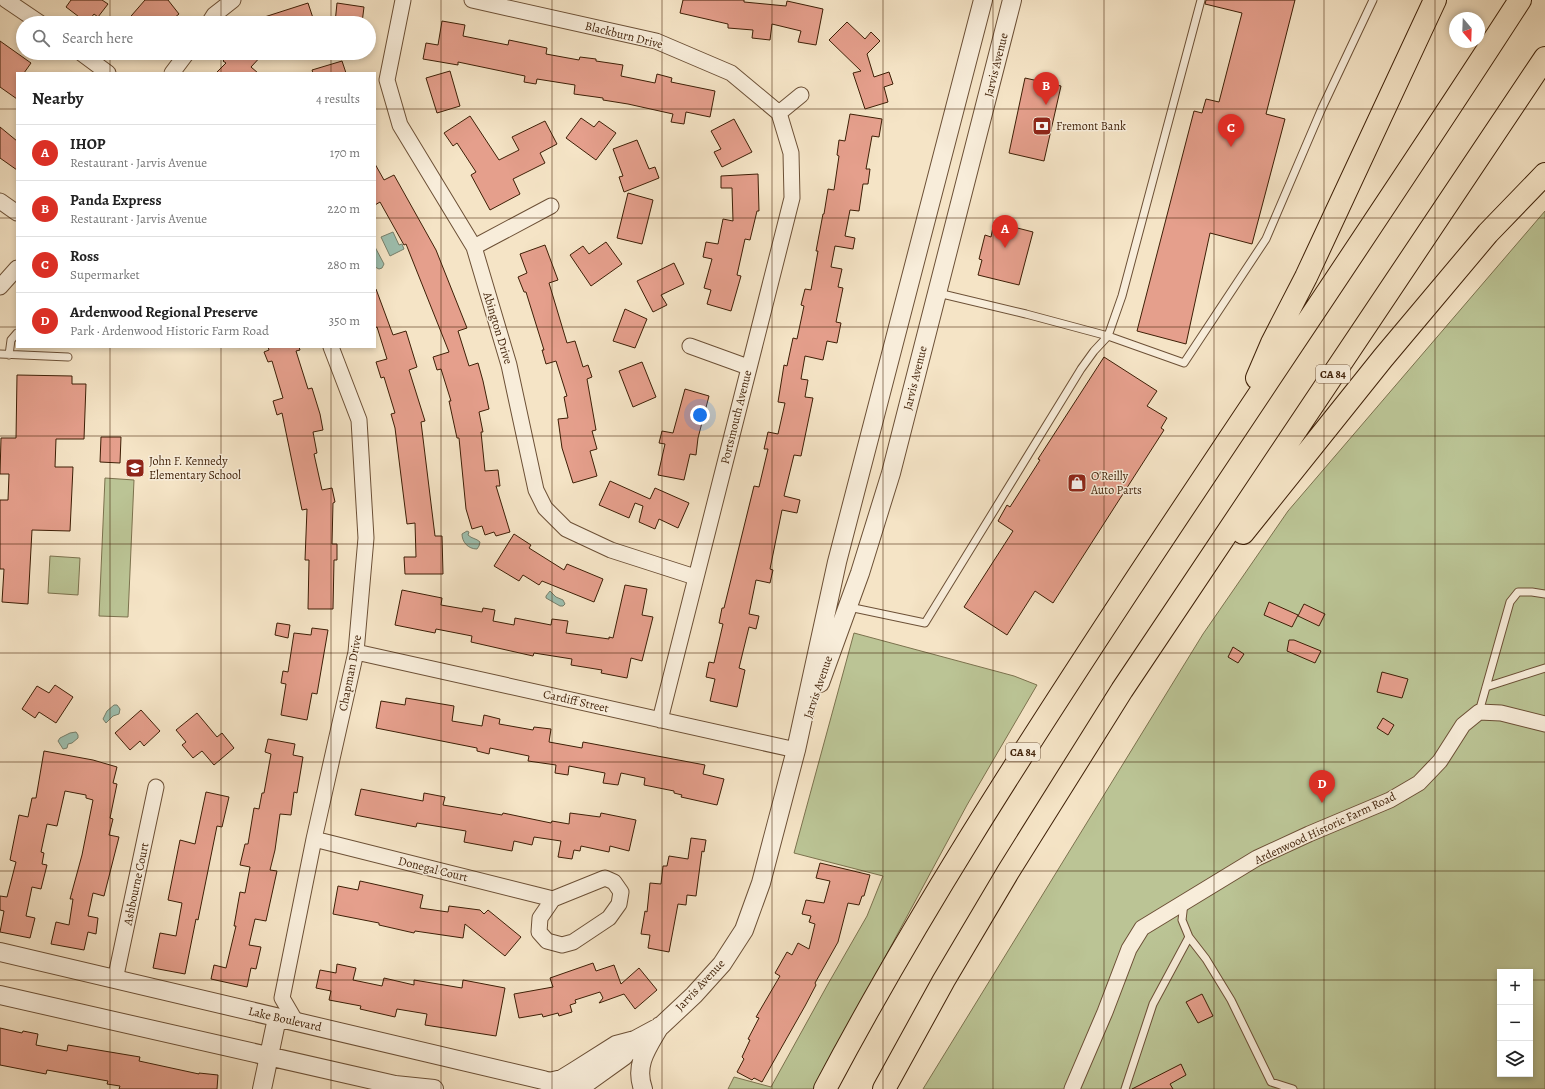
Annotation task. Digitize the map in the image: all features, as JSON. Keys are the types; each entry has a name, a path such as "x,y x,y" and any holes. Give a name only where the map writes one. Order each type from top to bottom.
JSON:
{"highway":[{"path":"1237,426 1272,343 1306,276 1435,0"},
{"name":"CA 84","path":"825,1089 902,951 1020,756 1237,426 1460,93 1520,0"},
{"name":"CA 84","path":"884,1089 944,980 1004,879 1122,690 1545,58"},
{"path":"1122,690 1281,484 1382,358 1488,233 1545,174"}],"street":[{"path":"213,16 233,0"},
{"name":"Abington Drive","path":"403,0 387,80 400,125 474,247 509,365 536,490 545,508 566,529 604,547 695,577"},
{"name":"Blackburn Drive","path":"472,0 656,41 731,73 779,113"},
{"name":"Jarvis Avenue","path":"578,1089 624,1056 635,1040 661,1026 694,995 722,964 744,930 761,883 796,750 837,562 983,0"},
{"name":"Jarvis Avenue","path":"796,750 860,573 891,473 1012,0"},
{"path":"15,2 32,16"},
{"path":"90,60 107,72"},
{"path":"173,72 182,60"},
{"path":"779,113 801,95"},
{"name":"Portsmouth Avenue","path":"660,720 748,367 792,198 791,153 779,113"},
{"path":"0,201 16,211"},
{"path":"474,247 551,206"},
{"path":"0,287 16,269"},
{"path":"690,346 748,367"},
{"name":"Chapman Drive","path":"282,998 314,839 356,652 366,538 359,420 331,348"},
{"name":"Cardiff Street","path":"356,652 796,750"},
{"path":"1479,712 1501,712 1545,724"},
{"name":"Ardenwood Historic Farm Road","path":"1072,1089 1105,1012 1129,949 1142,928 1257,858 1309,834 1390,800 1419,783 1440,761 1463,725 1479,712"},
{"name":"Ashbourne Court","path":"115,980 156,787"},
{"name":"Donegal Court","path":"314,839 553,899"},
{"path":"605,878 614,882 620,892 619,904 609,918 573,942 562,945 547,941 539,932 540,918 553,899 605,878"},
{"name":"Lake Boulevard","path":"0,952 549,1082 569,1089"},
{"path":"0,996 395,1085 434,1089"},
{"path":"262,1089 269,1057 268,1016 282,998 296,1022"},
{"path":"643,1089 640,1083 640,1065 643,1056 661,1026"},
{"path":"549,1082 562,1079 575,1072 616,1045 635,1040"}],"lane":[{"path":"847,607 925,623 1081,370 1094,350 1108,336 1122,296 1201,0"},
{"path":"937,293 1026,314 1108,336 1184,363 1266,239 1322,108 1373,0"},
{"path":"9,355 11,340 16,334"},
{"path":"0,354 68,357"},
{"path":"1479,712 1510,602 1518,592 1545,594"},
{"path":"1486,687 1545,668"},
{"path":"1184,903 1182,920 1188,937 1206,960 1231,1000 1271,1082 1293,1089"},
{"path":"1125,1089 1153,1004 1188,937"}],"shaded area":[{"path":"1545,211 1545,1089 923,1089 1203,634 1288,511"},
{"path":"393,232 399,245 402,244 404,249 390,256 381,237"},
{"path":"376,249 384,264 382,268 379,269 376,268"},
{"path":"105,478 134,480 128,617 99,616"},
{"path":"467,531 469,532 468,535 480,542 477,549 471,548 464,542 462,534"},
{"path":"50,556 80,558 78,595 48,593"},
{"path":"550,591 556,597 563,600 565,604 563,606 560,606 546,598"},
{"path":"854,633 1014,676 1037,685 967,805 814,1089 728,1089 734,1077 771,1087 867,916 883,876 794,853"},
{"path":"114,705 117,705 120,709 119,714 113,716 106,723 103,719 107,711"},
{"path":"76,732 78,738 72,743 68,744 67,748 63,749 58,741 60,738"}],"building":[{"path":"71,0 102,0 108,4 99,16 94,14 92,16 78,16 66,7"},
{"path":"145,0 168,0 179,14 177,16 131,16"},
{"path":"683,0 744,0 744,2 786,6 787,1 823,9 816,45 798,42 801,31 772,24 770,40 752,38 753,30 728,28 728,24 680,13"},
{"path":"1206,0 1295,0 1266,114 1285,119 1252,244 1210,233 1186,344 1137,331 1194,111 1202,113 1206,99 1219,102 1242,13 1205,4"},
{"path":"308,3 312,16 268,16"},
{"path":"337,3 364,7 363,16 336,16"},
{"path":"442,21 465,25 463,36 508,45 509,40 547,48 546,54 579,60 580,57 596,59 596,61 623,65 621,76 655,83 657,74 672,78 671,82 715,91 710,117 686,112 684,124 671,122 673,114 603,100 603,98 574,94 575,85 537,79 536,84 524,82 525,76 458,62 458,65 423,59 426,43 438,45"},
{"path":"847,22 865,39 871,32 880,41 867,54 874,77 889,72 893,84 884,87 888,102 865,109 853,73 861,71 829,40"},
{"path":"0,41 16,52 16,60 27,60 31,63 25,72 16,72 16,98 0,87"},
{"path":"258,60 251,67 257,72 217,72 226,63 223,61"},
{"path":"342,61 346,72 313,72 312,70"},
{"path":"450,71 460,106 437,113 426,78"},
{"path":"1025,78 1061,86 1044,161 1009,153"},
{"path":"850,114 882,119 879,137 872,136 866,169 870,169 868,184 863,184 859,211 850,210 845,236 855,238 853,249 835,246 831,267 842,269 838,287 843,288 836,322 841,323 837,343 827,341 823,360 805,356 801,379 808,380 805,397 813,398 801,456 794,455 784,496 800,500 797,513 782,510 770,569 773,570 770,583 756,580 749,614 759,616 756,629 749,627 739,668 745,670 737,707 710,701 715,679 706,677 709,662 714,663 723,624 719,623 722,608 724,608 754,486 759,487 768,449 764,449 768,432 778,434 785,403 778,402 784,365 787,366 793,338 797,339 804,306 801,305 805,289 811,290 818,251 816,251 828,189 834,190 839,156 837,155 839,140 845,141"},
{"path":"470,116 499,160 519,150 512,137 545,121 557,144 540,153 545,163 513,179 520,194 490,210 471,175 476,172 457,143 453,146 444,133"},
{"path":"581,118 594,127 599,121 616,133 596,160 566,138"},
{"path":"734,119 752,152 722,167 714,152 721,149 711,131"},
{"path":"0,127 16,140 16,169 0,158"},
{"path":"637,140 649,169 655,167 659,178 624,192 619,177 623,176 613,149"},
{"path":"376,166 384,180 394,175 436,250 467,328 458,331 469,366 478,363 489,409 479,412 483,432 481,432 485,471 498,470 500,486 496,486 510,532 496,536 494,532 485,535 482,526 472,529 466,509 459,438 457,438 449,401 451,401 441,369 437,370 433,357 449,352 406,244 404,245 380,202 376,204"},
{"path":"758,174 759,211 757,211 750,240 745,239 737,275 741,276 731,311 707,304 711,290 704,288 712,259 703,257 706,242 718,244 723,219 733,221 732,188 721,188 721,176"},
{"path":"628,193 653,200 642,244 617,238"},
{"path":"994,222 1033,232 1019,285 978,275 982,260 979,259 985,235 991,237"},
{"path":"606,242 622,264 591,286 570,255 583,246 589,254"},
{"path":"545,245 558,280 549,283 567,343 575,341 583,367 588,365 592,377 587,379 596,430 592,431 597,449 590,451 597,476 573,483 562,448 558,419 568,418 564,397 567,396 556,361 546,364 542,350 544,350 526,292 524,292 518,277 527,273 520,254"},
{"path":"674,263 684,284 661,295 667,305 653,312 637,281"},
{"path":"376,289 393,335 406,331 417,367 409,370 425,421 421,422 435,536 442,536 443,574 405,574 404,557 416,557 415,523 407,524 395,428 391,414 395,413 384,377 381,378 376,362 387,359 377,327"},
{"path":"625,309 647,319 635,348 613,341"},
{"path":"268,348 299,348 300,350 296,351 308,389 312,388 320,414 323,430 313,432 317,453 314,454 322,490 332,488 335,502 333,503 332,544 337,544 337,560 334,560 333,609 308,609 309,560 305,560 307,509 302,510 282,413 277,415 273,401 283,398 272,361 268,362 264,352 269,350"},
{"name":"O'Reilly Auto Parts","path":"1104,357 1157,391 1147,406 1167,418 1161,428 1164,430 1053,603 1035,591 1007,635 964,607 1013,531 998,521 1007,505 1010,507 1040,460 1038,459"},
{"path":"642,362 656,397 633,407 619,371"},
{"path":"17,375 72,376 72,384 86,384 84,439 56,439 55,467 73,467 70,531 32,530 28,604 2,602 4,569 0,569 0,500 8,500 9,474 0,474 1,438 16,438"},
{"path":"685,389 709,396 698,438 696,455 690,454 684,480 658,475 665,444 659,443 662,431 673,433"},
{"path":"101,437 121,437 120,463 100,462"},
{"path":"610,481 650,499 655,488 689,503 678,528 659,519 655,529 639,522 643,506 635,503 629,518 599,505"},
{"path":"514,534 531,545 529,548 564,570 567,564 603,579 594,602 542,581 539,585 523,575 519,581 494,566"},
{"path":"625,585 647,589 642,615 653,617 642,661 631,658 627,678 601,673 602,670 571,665 572,659 534,653 533,656 471,642 472,636 436,629 435,633 395,625 402,590 442,598 441,605 482,612 483,608 495,610 493,621 514,625 515,618 551,625 552,619 568,621 566,633 609,639 609,637 613,638"},
{"path":"1269,602 1298,615 1292,627 1264,615"},
{"path":"1304,604 1325,614 1319,626 1298,616"},
{"path":"277,623 290,625 288,638 275,635"},
{"path":"312,628 328,630 317,694 312,693 307,720 281,715 286,684 281,683 283,671 288,672 294,633 311,635"},
{"path":"1289,640 1294,640 1321,651 1315,663 1287,651"},
{"path":"1233,647 1244,654 1238,663 1228,657"},
{"path":"1382,672 1408,679 1402,698 1377,692"},
{"path":"55,685 73,697 56,723 39,712 35,718 22,709 37,686 49,693"},
{"path":"406,698 454,706 452,721 482,726 484,715 500,719 499,724 533,730 534,727 551,729 549,742 582,748 583,742 705,765 703,774 724,779 717,805 681,797 682,795 674,793 674,791 644,785 645,778 621,773 618,785 603,783 605,773 569,766 568,775 555,773 556,765 528,761 529,756 490,748 489,754 477,751 477,748 376,728 381,701 405,705"},
{"path":"141,710 160,731 144,746 140,741 130,750 115,733"},
{"path":"197,713 217,737 222,733 234,748 214,765 202,751 193,758 182,745 186,742 176,730"},
{"path":"1383,718 1394,725 1388,735 1377,728"},
{"path":"268,739 295,744 293,755 303,757 297,793 294,792 291,815 280,814 275,850 270,870 277,871 266,921 255,919 249,945 261,947 256,969 251,968 247,987 211,979 214,965 226,968 236,926 234,926 240,892 245,893 250,867 240,865 245,844 248,844 254,808 259,809 262,793 264,793 271,754 265,752"},
{"path":"44,751 93,760 117,767 113,783 117,784 110,818 113,819 109,835 119,837 104,896 93,893 88,916 98,918 96,934 88,932 84,950 51,944 56,922 69,925 73,899 70,899 82,855 93,800 86,798 86,795 65,791 57,826 47,824 41,852 44,853 42,864 47,865 41,889 32,887 26,916 35,918 30,938 0,932 4,911 0,910 0,896 7,897 16,862 10,860 19,815 28,817 32,798 36,798"},
{"path":"361,789 423,801 424,793 445,797 443,805 502,815 503,813 551,823 552,821 569,824 570,813 600,817 601,813 636,820 629,851 610,846 609,852 581,846 580,851 574,850 572,859 558,857 561,841 534,837 532,845 514,841 512,851 464,842 466,831 417,823 416,827 355,815"},
{"path":"206,792 229,797 222,827 217,826 198,920 196,919 185,974 153,968 160,933 176,936 182,903 168,900 180,840 195,844"},
{"path":"691,838 706,840 704,852 702,851 696,896 687,895 686,905 678,904 669,952 648,948 650,935 641,934 645,911 647,912 650,883 661,884 663,866 667,866 669,856 688,859"},
{"path":"820,863 870,875 864,896 862,896 859,905 848,903 838,942 815,983 816,985 805,1006 762,1082 754,1078 752,1080 737,1072 744,1059 742,1057 750,1040 748,1039 759,1018 756,1017 780,976 775,973 787,952 792,955 798,943 809,949 815,924 809,922 811,916 802,914 806,900 824,903 830,881 816,878"},
{"path":"360,881 423,895 420,908 448,912 449,906 480,910 484,914 488,910 521,937 505,956 465,924 463,938 415,931 414,933 379,925 379,923 333,914 338,886 358,890"},
{"path":"593,963 596,971 614,965 621,984 639,968 657,990 635,1009 624,994 599,1003 603,998 600,992 575,1000 576,1003 570,1005 572,1012 559,1016 558,1013 543,1017 542,1014 519,1018 514,994 553,987 550,978"},
{"path":"337,964 356,968 353,980 382,986 384,978 414,985 414,980 462,988 463,980 505,988 496,1036 425,1025 427,1014 397,1009 395,1017 360,1009 361,1006 329,1000 331,991 316,988 320,970 336,973"},
{"path":"1202,994 1213,1016 1198,1023 1186,1002"},
{"path":"0,1028 22,1033 23,1031 38,1034 36,1045 67,1051 68,1045 140,1057 139,1061 199,1074 218,1075 217,1089 119,1089 120,1086 107,1084 108,1081 47,1070 46,1074 0,1065"},
{"path":"1181,1064 1186,1075 1170,1084 1173,1089 1132,1089"}],"place":[{"name":"Panda Express","path":"1046,105"},
{"name":"Fremont Bank","path":"1042,126"},
{"name":"Ross","path":"1231,147"},
{"name":"IHOP","path":"1005,248"},
{"name":"John F. Kennedy Elementary School","path":"135,468"},
{"name":"O'Reilly Auto Parts","path":"1077,483"},
{"name":"Ardenwood Regional Preserve","path":"1322,803"}]}
